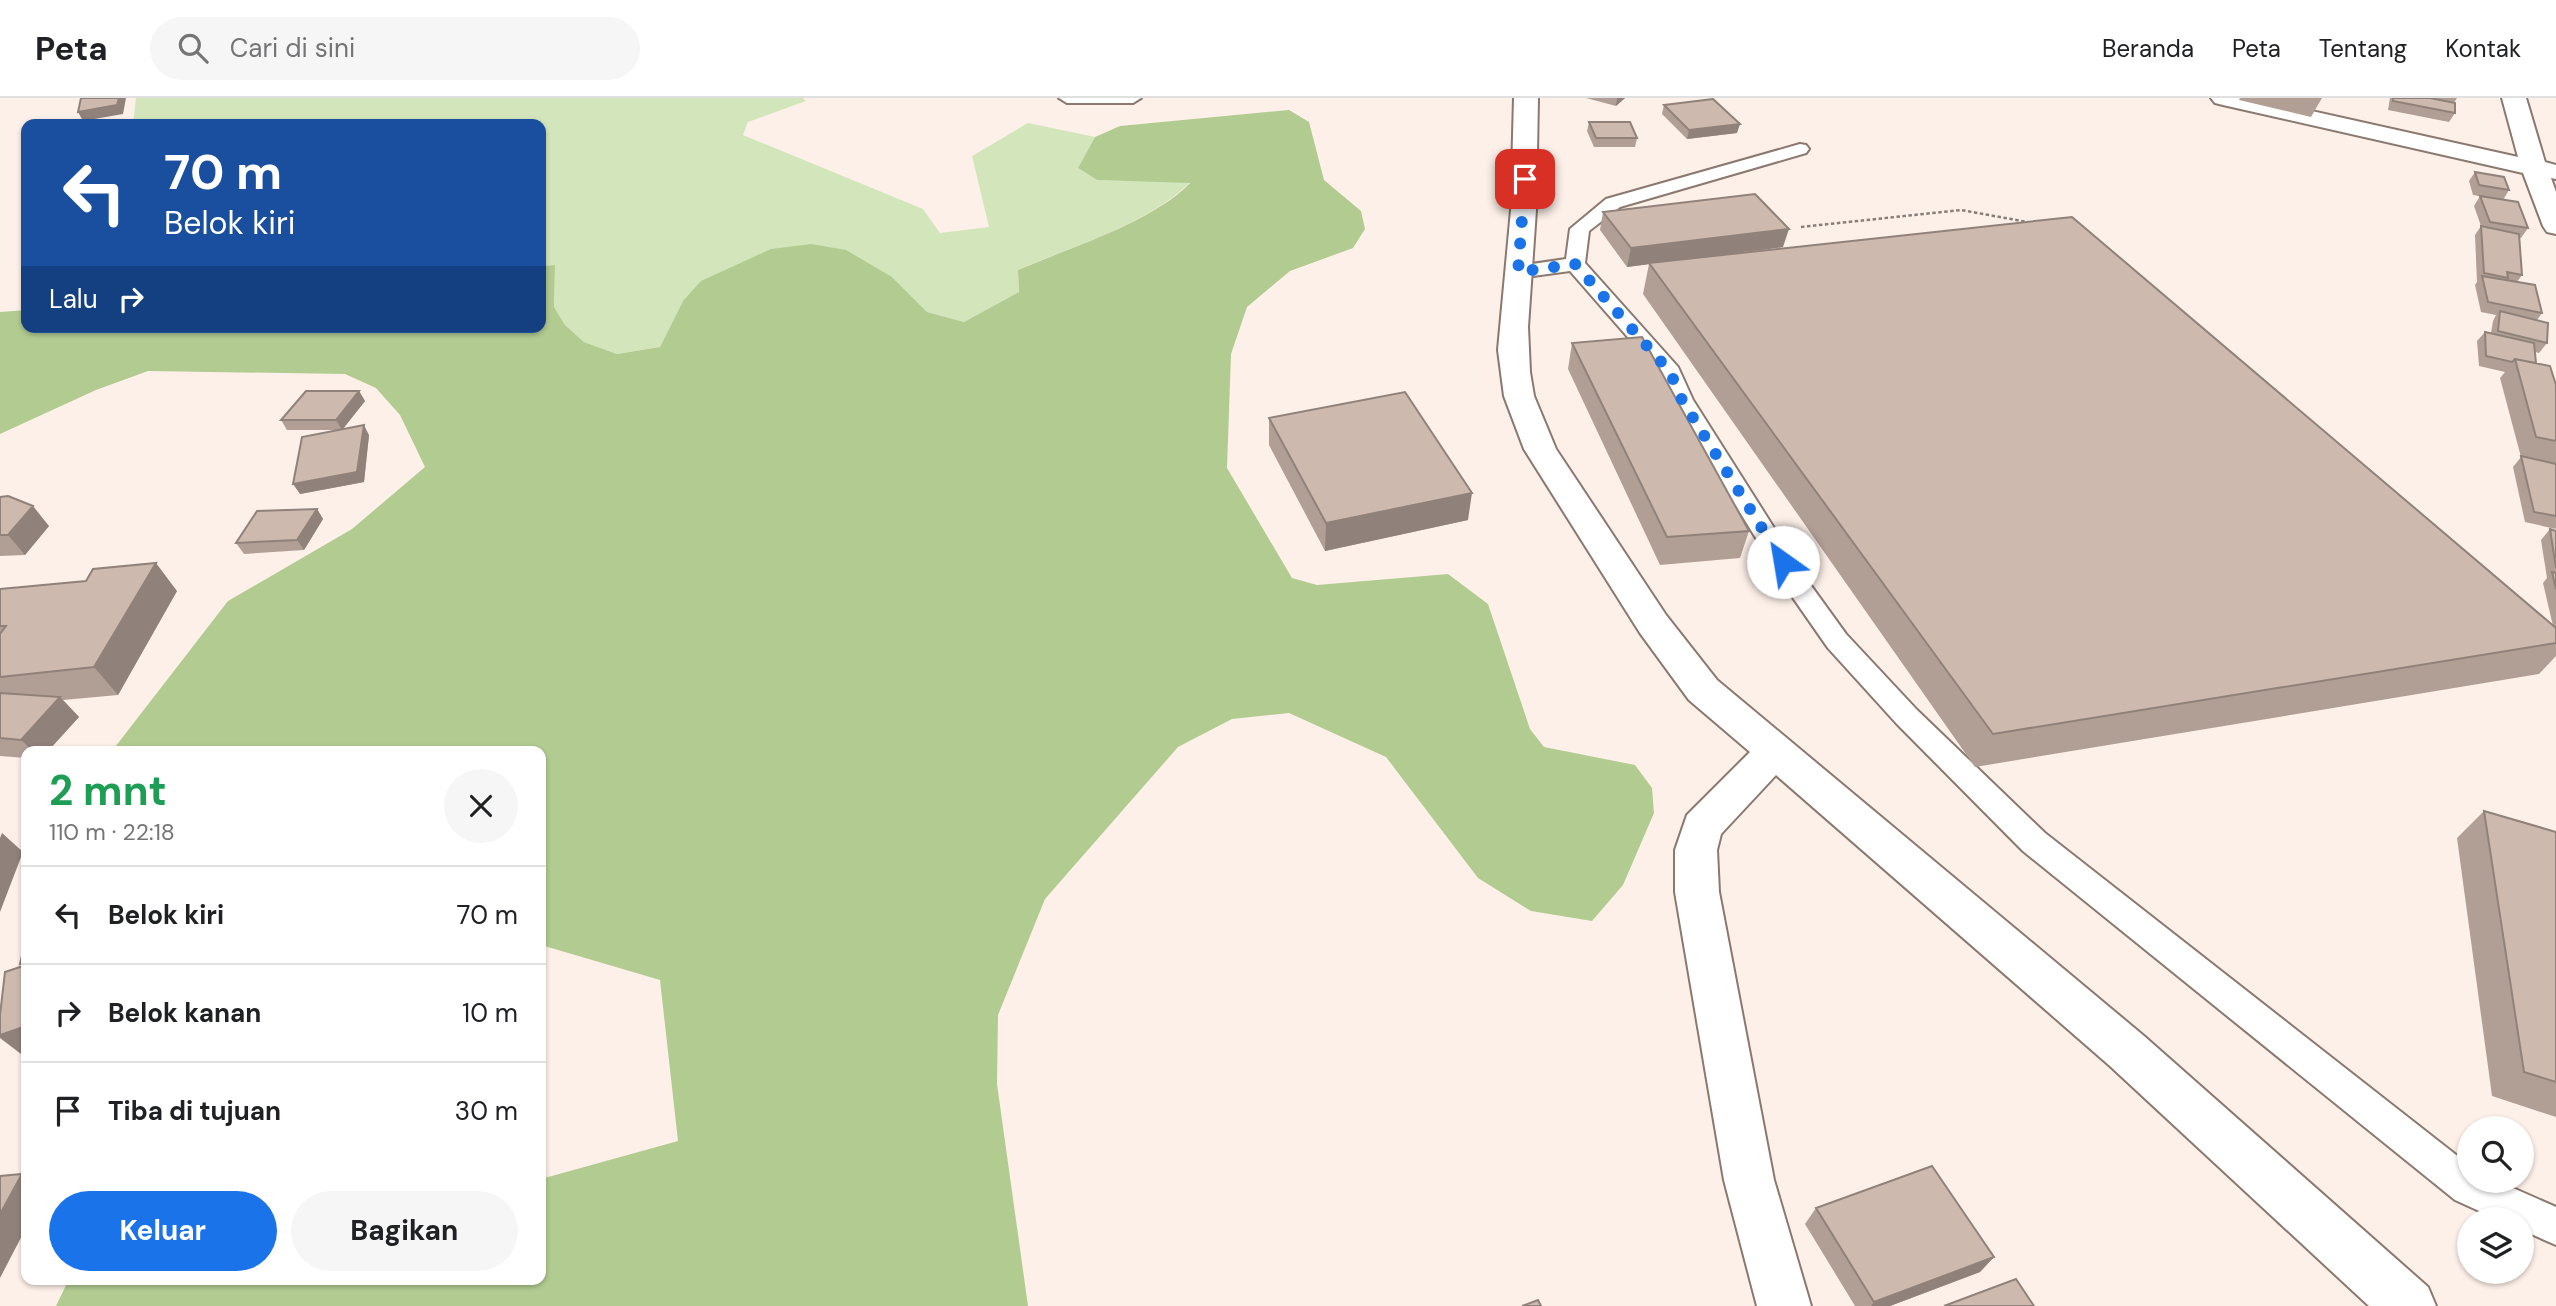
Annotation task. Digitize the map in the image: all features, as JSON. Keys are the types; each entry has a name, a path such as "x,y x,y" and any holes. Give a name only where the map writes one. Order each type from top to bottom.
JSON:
{"street":[{"path":"1526,98 1525,169 1511,349 1517,393 1524,419 1540,449 1653,624 1693,680 2127,1051 2409,1306"},
{"path":"2223,98 2376,134 2544,168"},
{"path":"2514,98 2544,168 2556,226"},
{"path":"1776,750 1702,827 1696,850 1697,892 1749,1180 1784,1306"}],"lane":[{"path":"1067,98 1133,98"},
{"path":"1800,149 1613,203 1580,229 1575,264 1670,372 1682,400 1798,586 1838,640 1907,717 2034,842 2468,1186 2556,1226"},
{"path":"1518,272 1575,264"}],"path":[{"path":"1801,227 1961,210 2038,224"}],"green space":[{"path":"136,98 803,98 806,101 748,122 743,135 923,209 940,233 989,227 972,156 1028,123 1095,137 1078,168 1097,180 1190,182 1174,197 1132,222 1018,270 1019,292 964,322 927,312 892,277 683,301 660,347 617,354 584,342 565,325 554,307 555,265 546,266 546,119 134,119"},
{"path":"1289,110 1309,122 1324,180 1361,211 1365,229 1353,248 1290,271 1247,307 1231,354 1227,468 1292,578 1317,585 1448,574 1488,604 1530,729 1544,747 1635,765 1652,788 1654,813 1623,885 1592,921 1531,911 1478,878 1386,757 1289,713 1232,719 1178,747 1045,899 998,1015 997,1084 1028,1306 56,1306 66,1285 546,1285 546,1178 678,1141 660,980 546,946 546,746 116,746 228,601 352,529 425,467 400,415 376,388 345,374 148,371 96,390 0,434 0,312 21,310 21,333 546,333 546,266 555,265 554,307 565,325 584,342 617,354 660,347 683,301 701,281 771,249 811,244 846,250 892,277 927,312 964,322 1019,292 1018,270 1133,222 1174,197 1190,183 1097,180 1078,168 1095,137 1120,126"}],"building":[{"path":"81,98 119,98 117,105 78,112"},
{"path":"2393,98 2430,98 2455,103 2455,113 2393,101"},
{"path":"1713,99 1740,124 1689,130 1664,105"},
{"path":"1589,122 1630,122 1637,138 1596,138"},
{"path":"2475,172 2504,177 2509,190 2479,185"},
{"path":"1755,194 1789,229 1631,248 1603,212"},
{"path":"2480,196 2518,202 2528,228 2490,222"},
{"path":"2072,217 2556,628 2556,643 1993,734 1649,263"},
{"path":"2481,226 2519,234 2522,275 2507,272 2508,278 2484,273"},
{"path":"2482,276 2535,285 2542,313 2488,302"},
{"path":"2500,311 2548,323 2547,343 2498,331"},
{"path":"2485,332 2534,343 2536,363 2515,359 2512,362 2486,356"},
{"path":"1642,337 1749,531 1667,537 1572,343"},
{"path":"2515,359 2550,366 2556,385 2556,441 2536,437"},
{"path":"306,391 359,391 336,420 281,420"},
{"path":"1405,392 1472,493 1326,523 1269,418"},
{"path":"364,425 357,472 293,484 302,437"},
{"path":"2521,456 2556,464 2556,516 2534,512"},
{"path":"8,496 33,506 8,535 0,535 0,497"},
{"path":"317,509 297,540 236,543 257,511"},
{"path":"2550,529 2556,531 2556,568"},
{"path":"156,563 94,667 0,677 0,634 6,626 0,626 0,589 86,581 93,569"},
{"path":"2552,572 2556,573 2556,589"},
{"path":"0,693 60,697 21,740 0,738"},
{"path":"2484,811 2556,832 2556,1082 2524,1072"},
{"path":"21,967 21,1028 0,1035 0,1015 5,972"},
{"path":"1932,1166 1994,1257 1874,1302 1816,1208"},
{"path":"21,1174 0,1214 0,1176"},
{"path":"2016,1279 2034,1306 1944,1306"},
{"path":"1538,1300 1541,1306 1522,1306"}],"route":[{"path":"1525,179 1518,272 1575,264 1670,372 1682,400 1783,562"}]}
